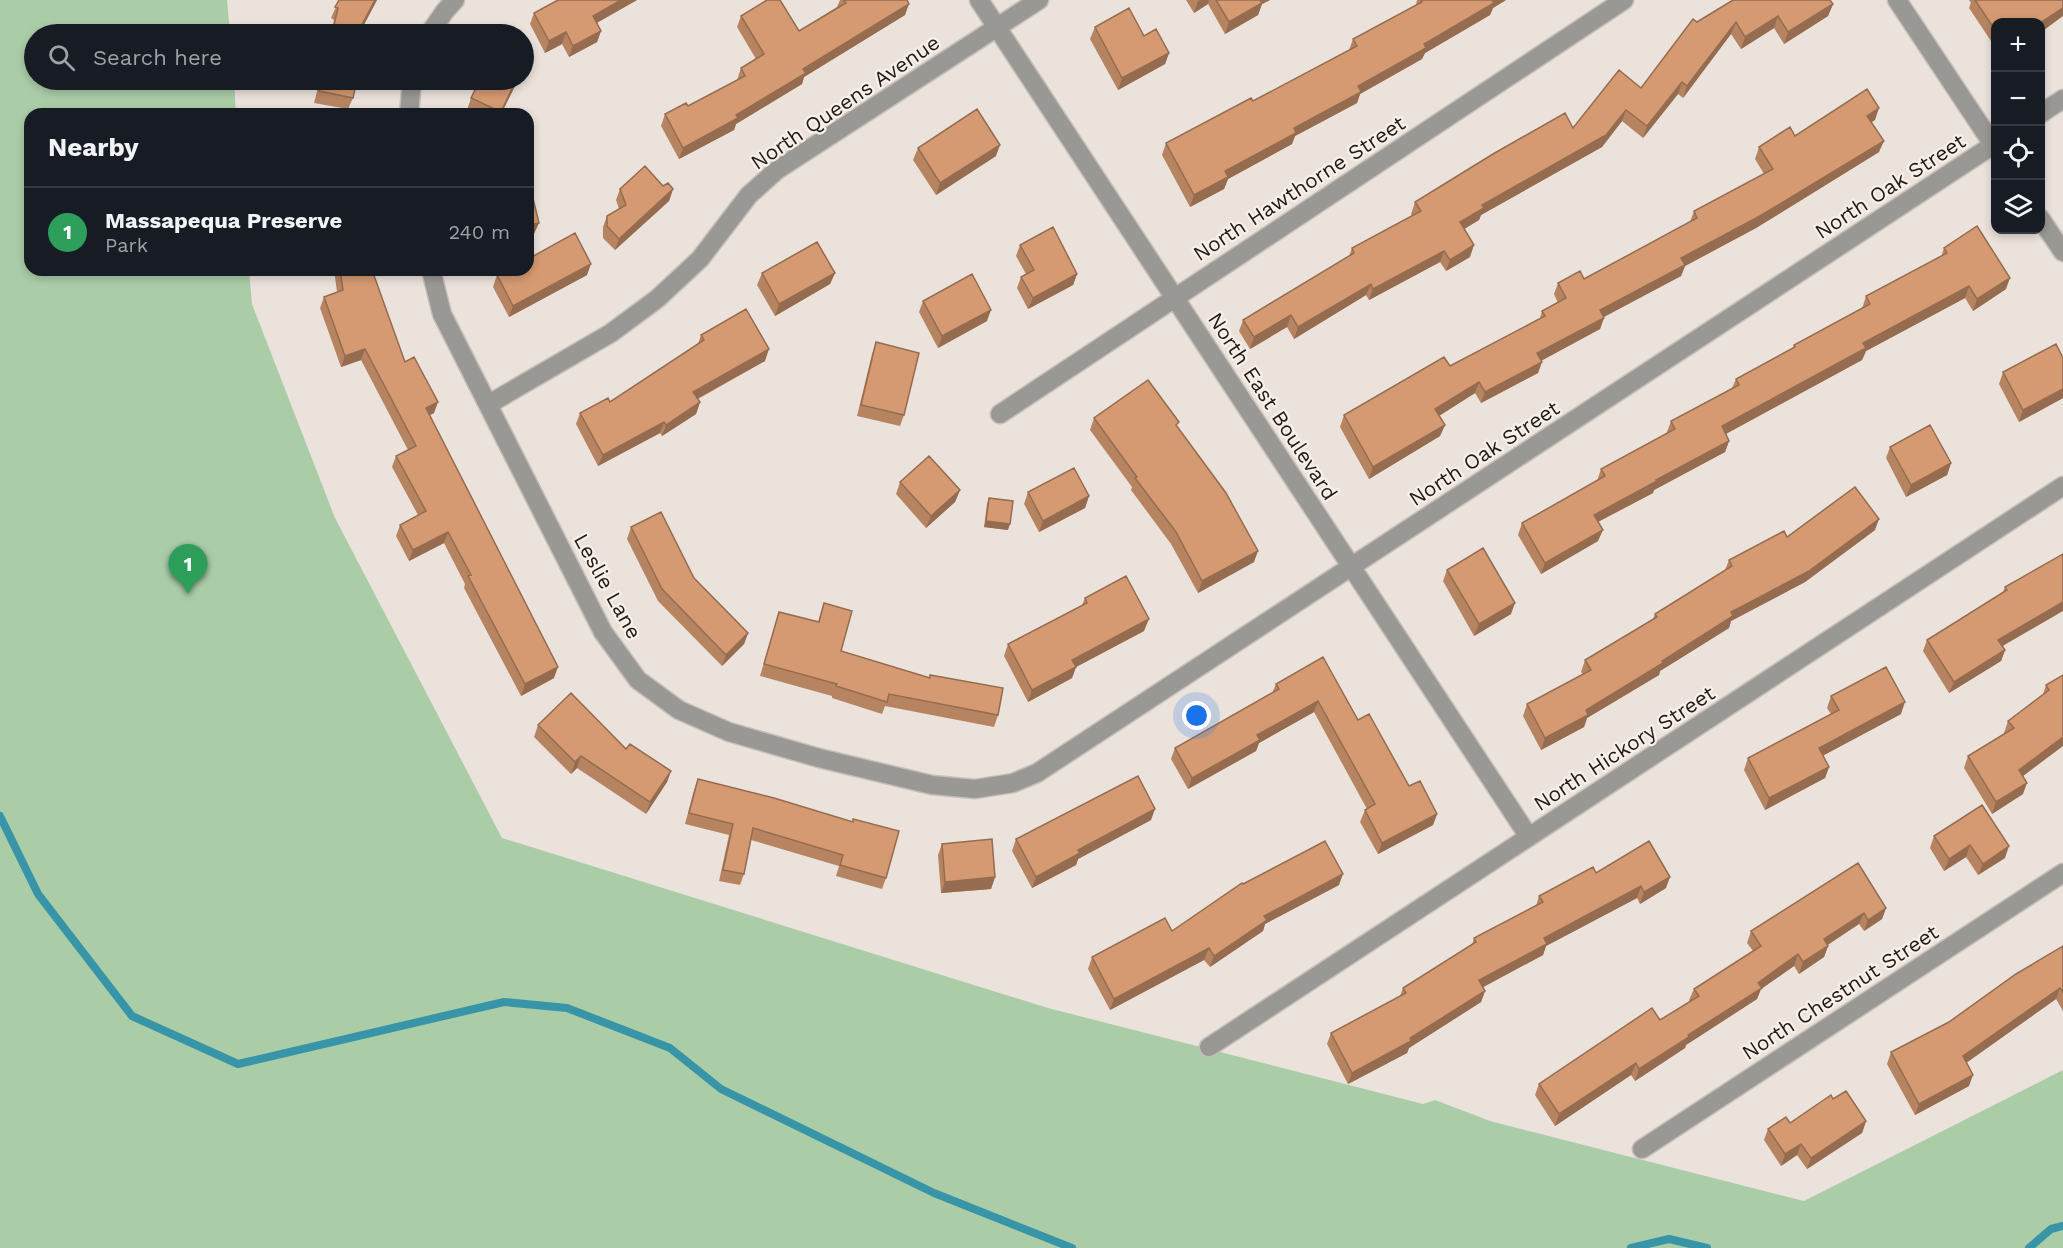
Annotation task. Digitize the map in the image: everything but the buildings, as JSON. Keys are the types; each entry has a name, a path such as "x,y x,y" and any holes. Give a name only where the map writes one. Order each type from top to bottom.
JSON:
{"street":[{"path":"436,24 455,0"},
{"name":"North East Boulevard","path":"979,0 1529,837"},
{"name":"North Queens Avenue","path":"489,404 611,333 657,299 700,259 749,195 777,171 1039,0"},
{"name":"North Hawthorne Street","path":"1000,414 1624,0"},
{"path":"1898,0 1991,140"},
{"path":"410,108 411,90"},
{"path":"2045,111 2063,99"},
{"name":"North Oak Street","path":"990,787 1013,783 1037,773 1991,149"},
{"path":"2045,225 2063,252"},
{"name":"Leslie Lane","path":"432,276 442,314 603,632 638,680 679,710 729,732 819,758 932,785 975,789 990,787"},
{"name":"North Hickory Street","path":"1209,1047 2063,486"},
{"name":"North Chestnut Street","path":"1642,1149 2063,873"}],"green space":[{"path":"0,0 227,0 229,24 24,24 24,90 235,90 236,108 24,108 24,276 250,276 252,304 335,518 502,838 1048,1008 1423,1104 1435,1100 1490,1121 1804,1201 2063,1070 2063,1248 0,1248"}],"waterway":[{"path":"0,816 38,894 132,1016 238,1064 504,1002 567,1008 670,1048 721,1089 934,1193 1072,1248"},
{"path":"2029,1248 2051,1229 2063,1226"},
{"path":"1631,1248 1669,1239 1707,1248"}],"place":[{"name":"Massapequa Preserve","path":"188,594"}]}
